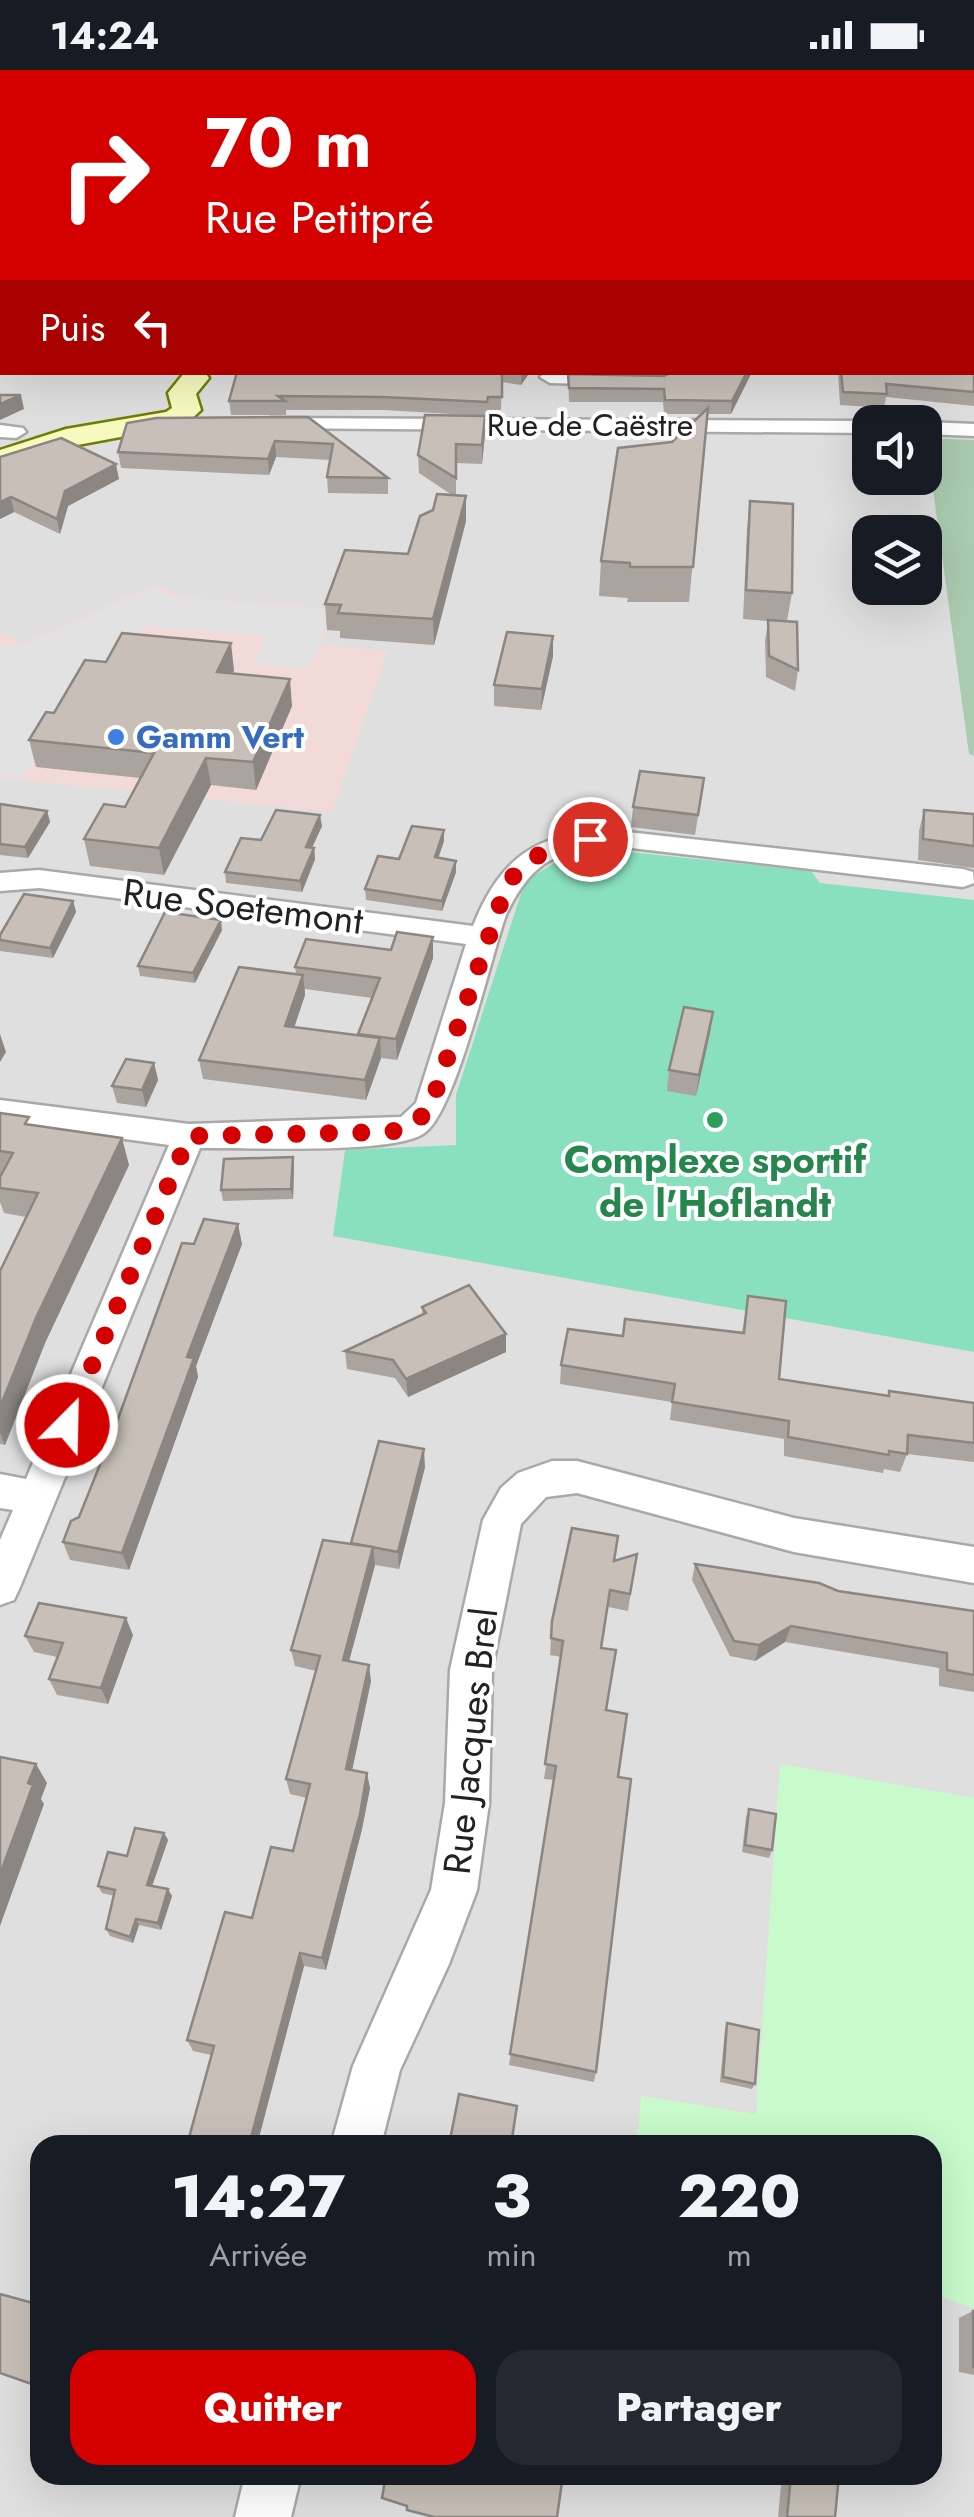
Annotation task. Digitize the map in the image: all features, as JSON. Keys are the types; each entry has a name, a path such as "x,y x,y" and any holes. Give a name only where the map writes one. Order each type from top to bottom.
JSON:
{"main road":[{"path":"6,444 78,435 147,410 179,418 197,400"}],"street":[{"path":"539,395 674,375"},
{"name":"Rue de Caëstre","path":"250,424 539,395 852,425"},
{"path":"942,429 974,430"},
{"path":"0,1111 189,1136 390,1132 412,1126 430,1108 502,890 515,873 541,853 579,840 623,839 963,878"},
{"name":"Rue Soetemont","path":"0,882 39,879 486,937"},
{"path":"0,1587 18,1494 189,1136"},
{"name":"Rue Jacques Brel","path":"359,2135 378,2066 433,1948 454,1890 464,1834 472,1660 502,1520 524,1491 552,1477 577,1477 794,1536 974,1565"},
{"path":"263,2517 271,2485"}],"shaded area":[{"path":"0,375 974,375 974,2517 0,2517"},
{"path":"156,584 182,597 335,609 321,645 388,651 332,812 0,778 0,631 21,645"},
{"path":"153,587 172,597 332,610 310,669 255,664 266,636 143,626 110,686 79,684 23,778 0,776 0,646 19,647"}],"green space":[{"path":"942,439 974,440 974,756 969,754 942,556 942,515 936,515 934,495 942,495"},
{"name":"Complexe sportif de l'Hoflandt","path":"600,849 811,871 820,883 974,900 974,1352 333,1236 345,1150 456,1145 456,1095 525,881 569,854"},
{"path":"780,1764 974,1798 974,2308 942,2297 942,2135 638,2135 641,2096 756,2114"}],"building":[{"path":"236,375 502,375 502,397 488,397 487,402 278,396 285,401 229,401"},
{"path":"568,375 616,375 745,375 732,401 665,400 664,389 569,388"},
{"path":"841,375 974,375 974,392 886,384 887,394 843,392"},
{"path":"0,395 21,395 0,404"},
{"path":"708,408 693,567 630,567 630,563 601,561 618,448 672,442"},
{"path":"425,415 485,416 482,445 456,444 456,478 418,455"},
{"path":"308,417 388,478 327,477 333,444 275,441 268,459 118,452 127,423 156,418"},
{"path":"61,438 116,464 65,491 57,519 11,497 0,502 0,457"},
{"path":"437,494 466,496 433,619 338,613 341,605 325,604 345,550 408,554 420,516 433,510"},
{"path":"750,501 793,504 792,593 746,590"},
{"path":"768,620 797,622 798,670 769,656"},
{"path":"507,632 553,636 542,689 494,685"},
{"path":"122,633 231,643 217,672 290,679 253,762 206,758 159,848 84,839 104,804 125,807 154,753 29,740 46,712 54,713 85,660 106,662"},
{"path":"640,771 704,778 698,815 633,807"},
{"path":"0,804 47,811 25,847 0,844"},
{"path":"276,810 320,815 306,847 314,848 300,881 225,872 241,838 261,840"},
{"path":"924,810 974,814 974,846 923,839"},
{"path":"412,826 444,830 435,857 456,861 442,901 365,889 378,856 399,859"},
{"path":"24,894 73,901 50,948 0,940"},
{"path":"165,912 221,920 193,973 138,966"},
{"path":"397,932 433,937 396,1039 358,1034 380,978 295,967 306,939 391,950"},
{"path":"239,967 303,975 285,1026 380,1038 365,1080 199,1060"},
{"path":"684,1007 713,1012 699,1075 669,1070"},
{"path":"126,1059 154,1063 142,1090 112,1086"},
{"path":"0,1113 29,1117 25,1124 122,1138 36,1318 0,1407 0,1271 38,1193 0,1188 0,1177 13,1153 0,1151"},
{"path":"293,1157 291,1189 221,1190 224,1159"},
{"path":"204,1219 238,1224 187,1357 194,1358 122,1553 63,1542 71,1521 79,1517 115,1427 182,1243 194,1244"},
{"path":"469,1285 506,1334 406,1379 393,1360 345,1351 426,1313 422,1307"},
{"path":"748,1296 786,1301 779,1379 889,1396 889,1391 974,1403 974,1443 908,1435 907,1454 889,1451 889,1455 788,1437 789,1421 672,1402 675,1384 561,1365 568,1329 623,1336 625,1319 744,1333"},
{"path":"379,1441 424,1449 398,1552 351,1543"},
{"path":"572,1528 618,1536 614,1561 637,1554 630,1594 610,1590 601,1648 616,1650 606,1710 627,1714 618,1777 631,1779 596,2072 510,2054 556,1766 545,1764 563,1641 551,1638 552,1621"},
{"path":"323,1540 373,1547 343,1660 369,1665 346,1769 367,1773 322,1958 300,1953 252,2135 190,2135 214,2046 187,2040 225,1912 252,1918 271,1847 293,1851 310,1784 286,1779 320,1656 291,1650"},
{"path":"695,1564 974,1611 974,1675 947,1670 947,1653 791,1626 759,1645 734,1641"},
{"path":"39,1603 126,1618 101,1688 49,1679 63,1643 25,1636"},
{"path":"0,1757 36,1764 28,1783 33,1785 0,1874"},
{"path":"749,1809 776,1814 772,1850 745,1845"},
{"path":"135,1828 164,1833 147,1885 168,1889 158,1923 136,1919 130,1937 106,1929 115,1890 98,1886 108,1852 127,1856"},
{"path":"727,2023 759,2030 755,2084 723,2077"},
{"path":"459,2094 517,2106 513,2135 451,2135"},
{"path":"0,2294 30,2302 30,2384 0,2373"},
{"path":"384,2485 562,2485 557,2517 434,2517 382,2498"},
{"path":"790,2485 838,2485 835,2517 787,2517"}],"place":[{"name":"Gamm Vert","path":"116,737"},
{"name":"Complexe sportif de l'Hoflandt","path":"715,1120"}],"route":[{"path":"67,1425 189,1136 390,1132 406,1129 423,1118 430,1108 502,890 522,866 541,853 590,839"}]}
